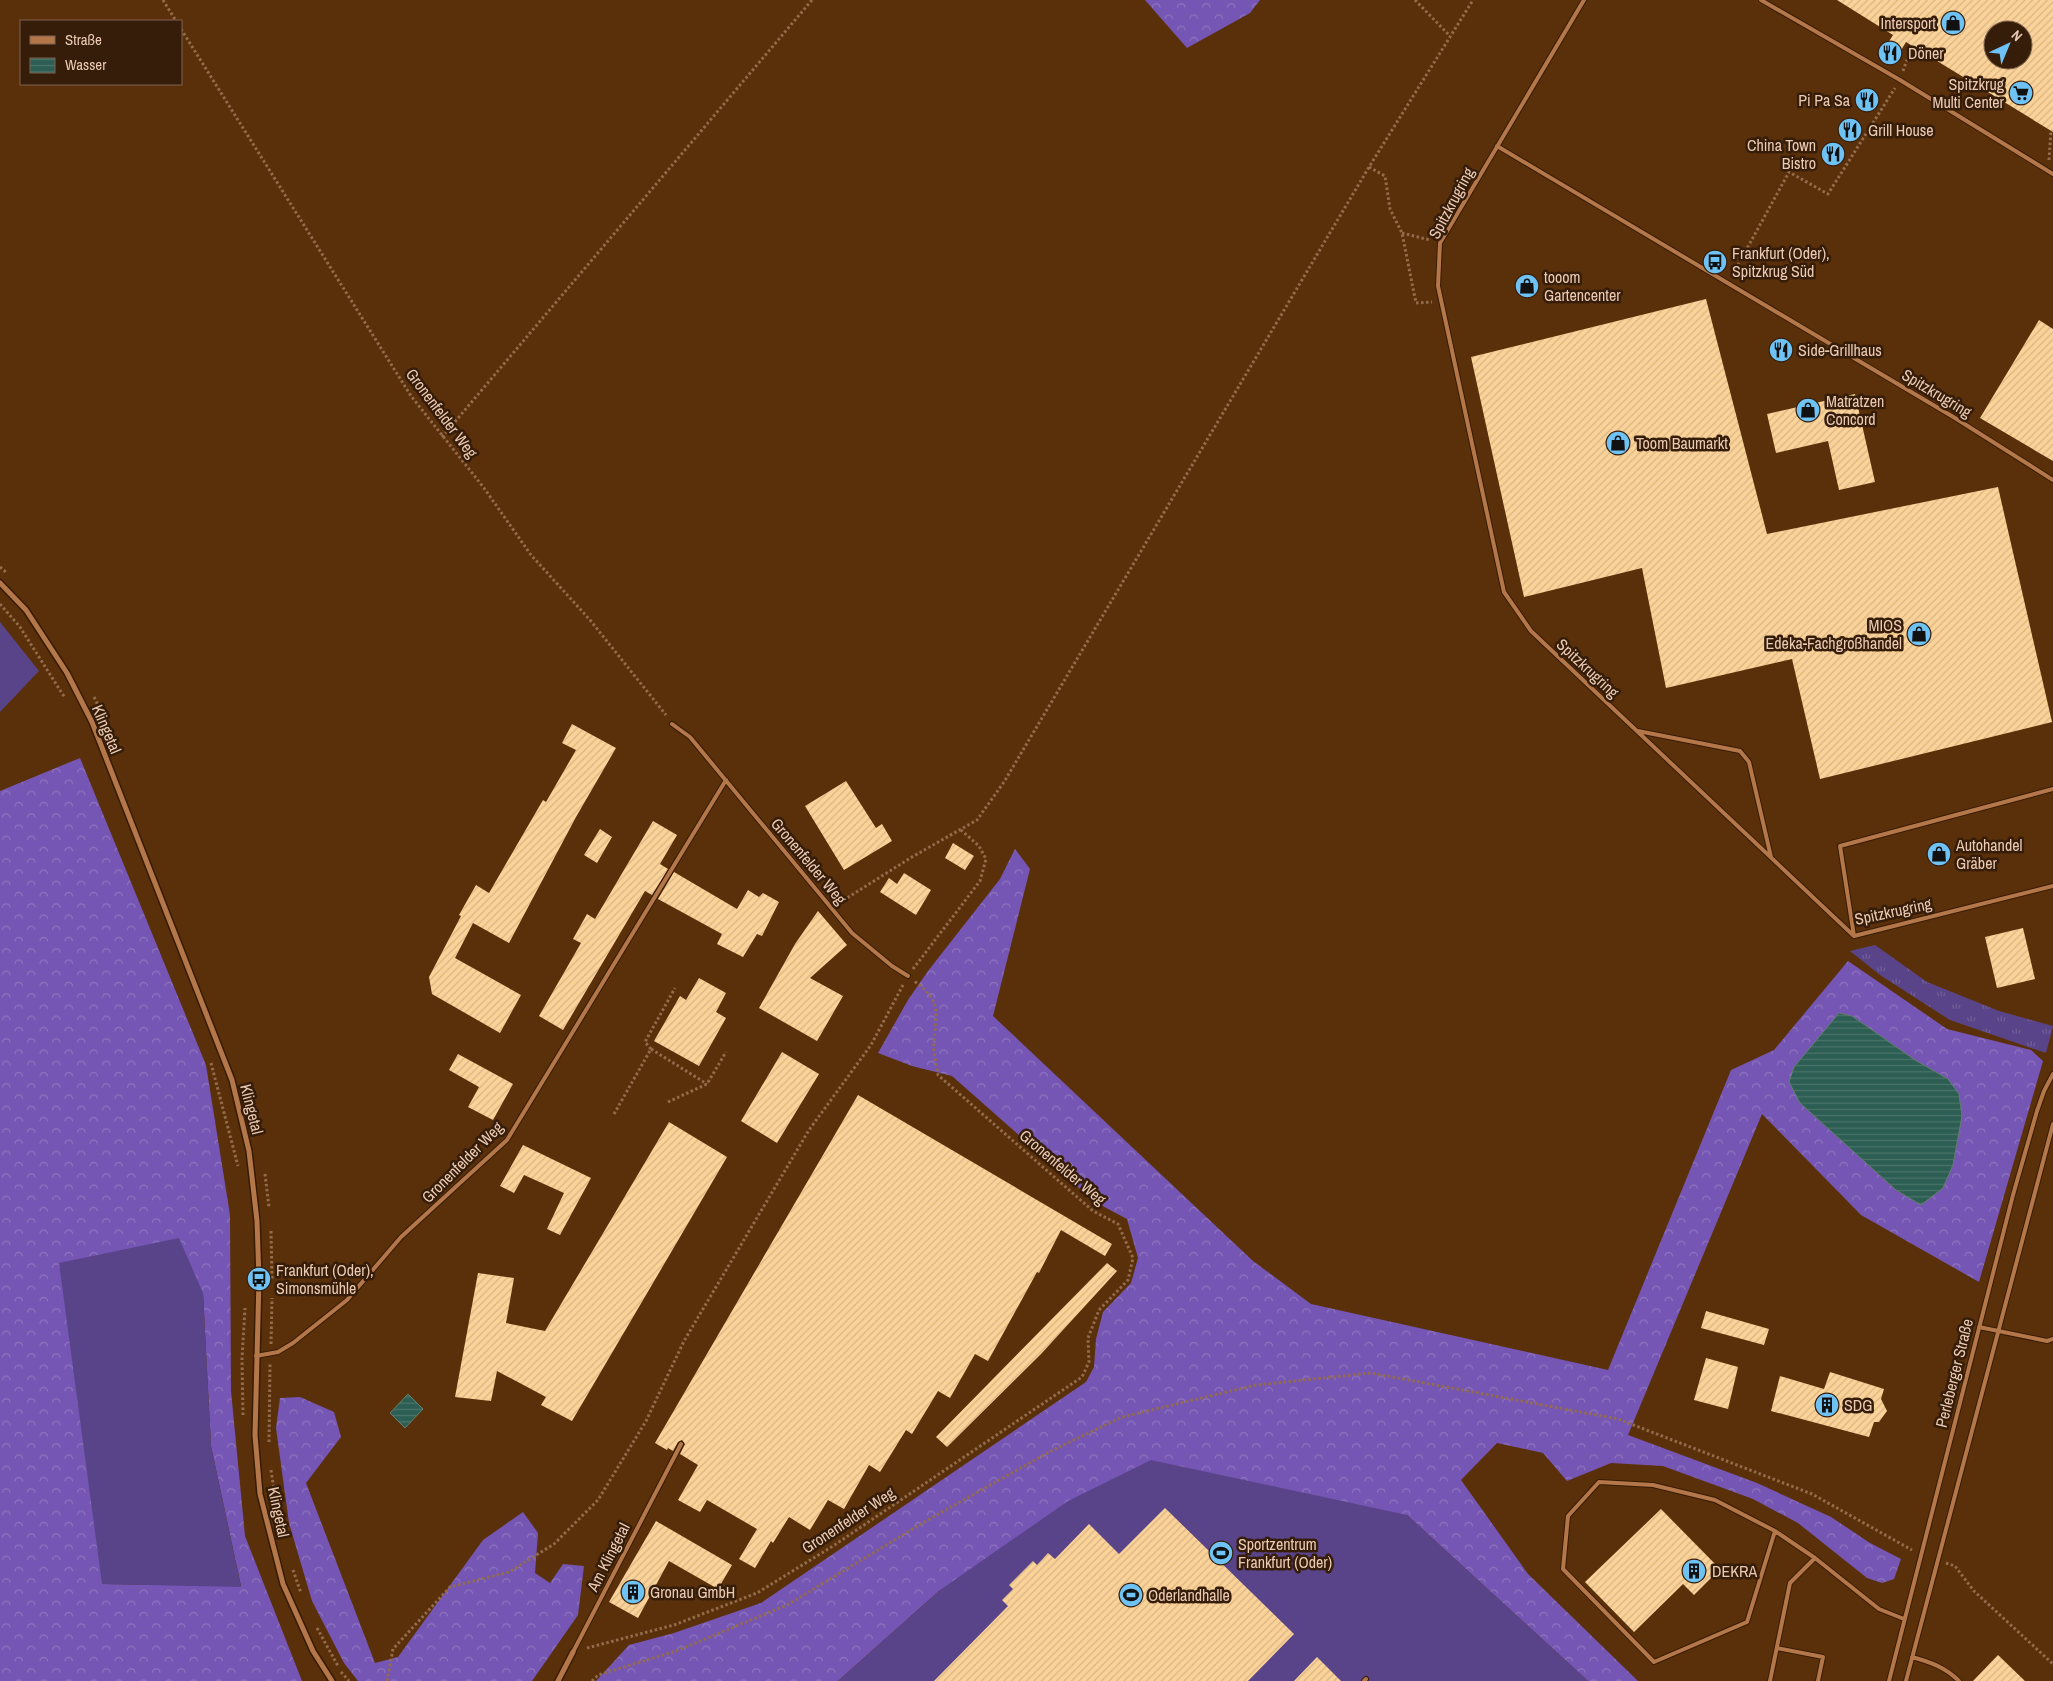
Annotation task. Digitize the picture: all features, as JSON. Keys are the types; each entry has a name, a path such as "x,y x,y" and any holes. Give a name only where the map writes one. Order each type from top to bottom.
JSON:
{"street":[{"name":"Klingetal","path":"0,583 26,610 67,673 92,722 232,1080 250,1150 258,1221 259,1279 255,1435 260,1494 283,1584 313,1651 332,1681"},
{"name":"Am Klingetal","path":"558,1681 573,1652"}],"lane":[{"name":"Spitzkrugring","path":"1584,0 1440,243 1438,286 1504,592 1531,631 1854,936 2053,886"},
{"path":"1761,0 1900,80 2051,173"},
{"name":"Spitzkrugring","path":"1497,146 1954,418 2053,480"},
{"name":"Gronenfelder Weg","path":"672,724 690,737 852,933 892,966 908,976"},
{"path":"1636,731 1740,751 1749,762 1771,857"},
{"name":"Gronenfelder Weg","path":"256,1356 278,1352 293,1343 347,1300 402,1238 507,1140 726,780"},
{"path":"1854,936 1840,846 2053,789"},
{"name":"Perleberger Straße","path":"1889,1681 2012,1195 2037,1111 2044,1091 2053,1074"},
{"name":"Perleberger Straße","path":"1906,1681 2053,1124"},
{"path":"1979,1327 2047,1341 2053,1339"},
{"name":"Am Klingetal","path":"573,1652 681,1444"},
{"path":"1774,1530 1747,1622 1654,1662 1564,1569 1568,1516 1599,1482 1653,1485 1715,1500 1774,1530 1815,1558 1879,1610 1904,1619"},
{"path":"1770,1681 1790,1583 1815,1558"},
{"path":"1777,1648 1823,1656 1818,1681"},
{"path":"1912,1657 1942,1667 1959,1681"}],"path":[{"path":"163,0 175,20"},
{"path":"442,437 812,0"},
{"path":"1414,0 1450,36"},
{"path":"832,908 912,857 977,820 1004,782 1369,167 1473,0"},
{"name":"Gronenfelder Weg","path":"182,31 410,396 484,488 531,555 590,620 672,724"},
{"path":"1728,283 1789,172 1828,194 1900,80 1912,46"},
{"path":"2051,130 2051,173"},
{"path":"1369,167 1385,176 1390,209 1402,233 1416,303 1441,301"},
{"path":"1402,233 1440,243"},
{"path":"0,566 12,579"},
{"path":"0,604 20,627 66,700"},
{"path":"92,694 100,710"},
{"path":"387,1681 392,1649 450,1587 509,1572 554,1544 598,1500 646,1421 684,1341 804,1138 871,1044 908,976 980,880 986,859 979,846 960,830"},
{"name":"Gronenfelder Weg","path":"573,1652 674,1625 757,1593 833,1546 1082,1377 1089,1362 1088,1338 1099,1310 1128,1280 1133,1258 1118,1224 1093,1211 938,1075 933,1046 937,1009 928,991 908,976"},
{"path":"675,988 646,1042 651,1050 706,1084"},
{"path":"614,1114 651,1050"},
{"path":"668,1102 706,1084 726,1052"},
{"path":"210,1058 233,1143 238,1171"},
{"path":"263,1165 269,1211"},
{"path":"270,1230 272,1284"},
{"path":"268,1452 272,1293"},
{"path":"243,1424 242,1359 245,1304"},
{"path":"592,1681 598,1675 676,1651 787,1605 976,1493 1051,1451 1122,1417 1256,1385 1371,1372 1618,1419 1812,1494 1920,1555"},
{"path":"270,1461 278,1514"},
{"path":"1937,1560 1955,1566 1974,1591 2053,1664"},
{"path":"292,1569 304,1600"},
{"path":"314,1624 341,1671 349,1681"}],"green space":[{"path":"1145,0 1260,0 1250,13 1187,48"},
{"path":"0,622 39,671 0,712"},
{"path":"80,758 206,1065 230,1215 231,1391 245,1536 302,1681 0,1681 0,791","holes":["203,1293 211,1446 241,1586 102,1584"]},
{"path":"1015,849 1030,869 993,1016 1253,1261 1311,1304 1608,1370 1731,1070 1774,1050 1848,961 1947,1029 2031,1050 2043,1061 1979,1282 1861,1215 1762,1114 1628,1435 1757,1483 1831,1517 1870,1543 1901,1559 1894,1579 1882,1583 1867,1578 1798,1523 1753,1499 1663,1466 1611,1463 1567,1481 1543,1453 1497,1443 1461,1480 1528,1574 1638,1681 1588,1681 1407,1515 940,1590 838,1681 596,1681 629,1645 674,1633 761,1603 1086,1382 1094,1367 1096,1339 1103,1312 1131,1283 1138,1258 1127,1219 1095,1202 952,1076 912,1066 878,1053 908,1000 928,971 1000,879","holes":["1839,1013 1852,1016 1915,1060 1948,1079 1921,1205 1896,1190 1800,1103"]},
{"path":"1875,945 1927,982 1999,1011 2053,1026 2046,1053 1950,1020 1880,975 1850,951"},
{"path":"179,1238 203,1293 211,1446 241,1587 102,1584 59,1263"},
{"path":"300,1397 334,1412 341,1437 306,1483 375,1663 398,1657 483,1540 523,1512 538,1533 535,1573 550,1583 563,1564 584,1566 578,1615 532,1681 358,1681 344,1663 312,1601 289,1523 276,1428 280,1398"},
{"name":"Sportzentrum Frankfurt (Oder)","path":"1151,1460 1407,1515 1588,1681 838,1681 940,1590 1068,1501"}],"water":[{"path":"1839,1013 1852,1016 1915,1060 1948,1079 1959,1094 1962,1116 1953,1165 1943,1188 1921,1205 1896,1190 1800,1103 1789,1082 1794,1067"},
{"path":"408,1394 423,1409 405,1428 390,1413"}],"building":[{"name":"Spitzkrug Multi Center","path":"1837,0 2053,0 2053,132 1906,42 1893,64 1880,56 1893,35"},
{"path":"1706,299 1767,534 1998,487 2052,722 1820,779 1792,659 1666,688 1642,568 1524,597 1471,357"},
{"path":"2039,320 2053,329 2053,461 1980,418"},
{"path":"1855,394 1875,482 1839,490 1828,441 1776,453 1767,414"},
{"path":"572,724 616,748 576,817 509,943 473,923 455,958 521,995 500,1033 432,994 429,977 476,885 489,893 543,800 546,802 576,750 562,743"},
{"path":"846,781 876,828 882,824 892,841 844,870 805,806"},
{"path":"653,821 677,835 660,864 668,869 652,895 645,891 563,1030 539,1016 581,943 573,939 587,914 595,919"},
{"path":"600,829 612,837 597,863 584,855"},
{"path":"953,843 974,856 965,870 945,858"},
{"path":"674,872 737,909 748,890 759,897 763,893 779,902 762,936 757,934 743,957 717,944 722,934 658,899"},
{"path":"904,873 931,890 916,915 880,892 889,878 897,884"},
{"path":"818,911 847,945 810,978 843,996 817,1041 759,1008 795,944"},
{"path":"2023,928 2035,979 1997,988 1985,937"},
{"path":"699,978 726,993 716,1012 726,1018 699,1066 654,1041 680,996 686,1000"},
{"path":"782,1052 819,1074 777,1143 741,1121"},
{"path":"458,1054 513,1084 493,1120 468,1107 479,1087 449,1070"},
{"path":"858,1095 1112,1244 1105,1256 1061,1230 1039,1273 1037,1272 988,1361 975,1354 950,1398 938,1391 912,1434 906,1430 880,1472 869,1465 844,1509 828,1500 810,1530 789,1517 773,1543 771,1541 755,1568 739,1559 757,1529 707,1500 700,1512 678,1500 698,1465 680,1454 685,1444 682,1440 678,1442 673,1451 668,1448 667,1450 655,1443"},
{"path":"669,1122 727,1157 572,1421 541,1405 546,1397 497,1371 491,1401 455,1397 478,1273 514,1278 506,1323 545,1331"},
{"path":"523,1145 591,1178 560,1235 547,1229 564,1193 524,1175 514,1193 500,1186"},
{"path":"1107,1263 1117,1271 1041,1354 947,1447 936,1437"},
{"path":"1706,1311 1769,1329 1764,1345 1701,1328"},
{"path":"1706,1358 1738,1367 1728,1409 1694,1400"},
{"name":"SDG","path":"1830,1372 1884,1389 1881,1399 1887,1411 1879,1422 1874,1422 1869,1437 1771,1411 1780,1376 1824,1389"},
{"name":"Oderlandhalle","path":"1165,1508 1294,1634 1248,1681 934,1681 1008,1606 1002,1600 1013,1589 1009,1585 1033,1561 1037,1565 1048,1553 1055,1559 1089,1524 1119,1554"},
{"name":"DEKRA","path":"1661,1509 1720,1569 1694,1595 1683,1584 1634,1632 1585,1582"},
{"path":"656,1521 732,1565 718,1589 669,1561 638,1618 609,1602"},
{"path":"1998,1655 2025,1681 1973,1681"},
{"path":"1317,1657 1341,1681 1294,1681"}],"place":[{"name":"Intersport","path":"1953,23"},
{"name":"Döner","path":"1890,53"},
{"name":"Spitzkrug Multi Center","path":"2021,93"},
{"name":"Pi Pa Sa","path":"1867,100"},
{"name":"Grill House","path":"1850,130"},
{"name":"China Town Bistro","path":"1833,154"},
{"name":"Frankfurt (Oder), Spitzkrug Süd","path":"1715,262"},
{"name":"tooom Gartencenter","path":"1527,286"},
{"name":"Side-Grillhaus","path":"1781,350"},
{"name":"Matratzen Concord","path":"1808,410"},
{"name":"Toom Baumarkt","path":"1618,443"},
{"name":"MIOS Edeka-Fachgroßhandel","path":"1919,634"},
{"name":"Autohandel Gräber","path":"1939,854"},
{"name":"Frankfurt (Oder), Simonsmühle","path":"259,1279"},
{"name":"SDG","path":"1827,1405"},
{"name":"Sportzentrum Frankfurt (Oder)","path":"1221,1553"},
{"name":"DEKRA","path":"1694,1571"},
{"name":"Gronau GmbH","path":"633,1592"},
{"name":"Oderlandhalle","path":"1131,1595"}]}
